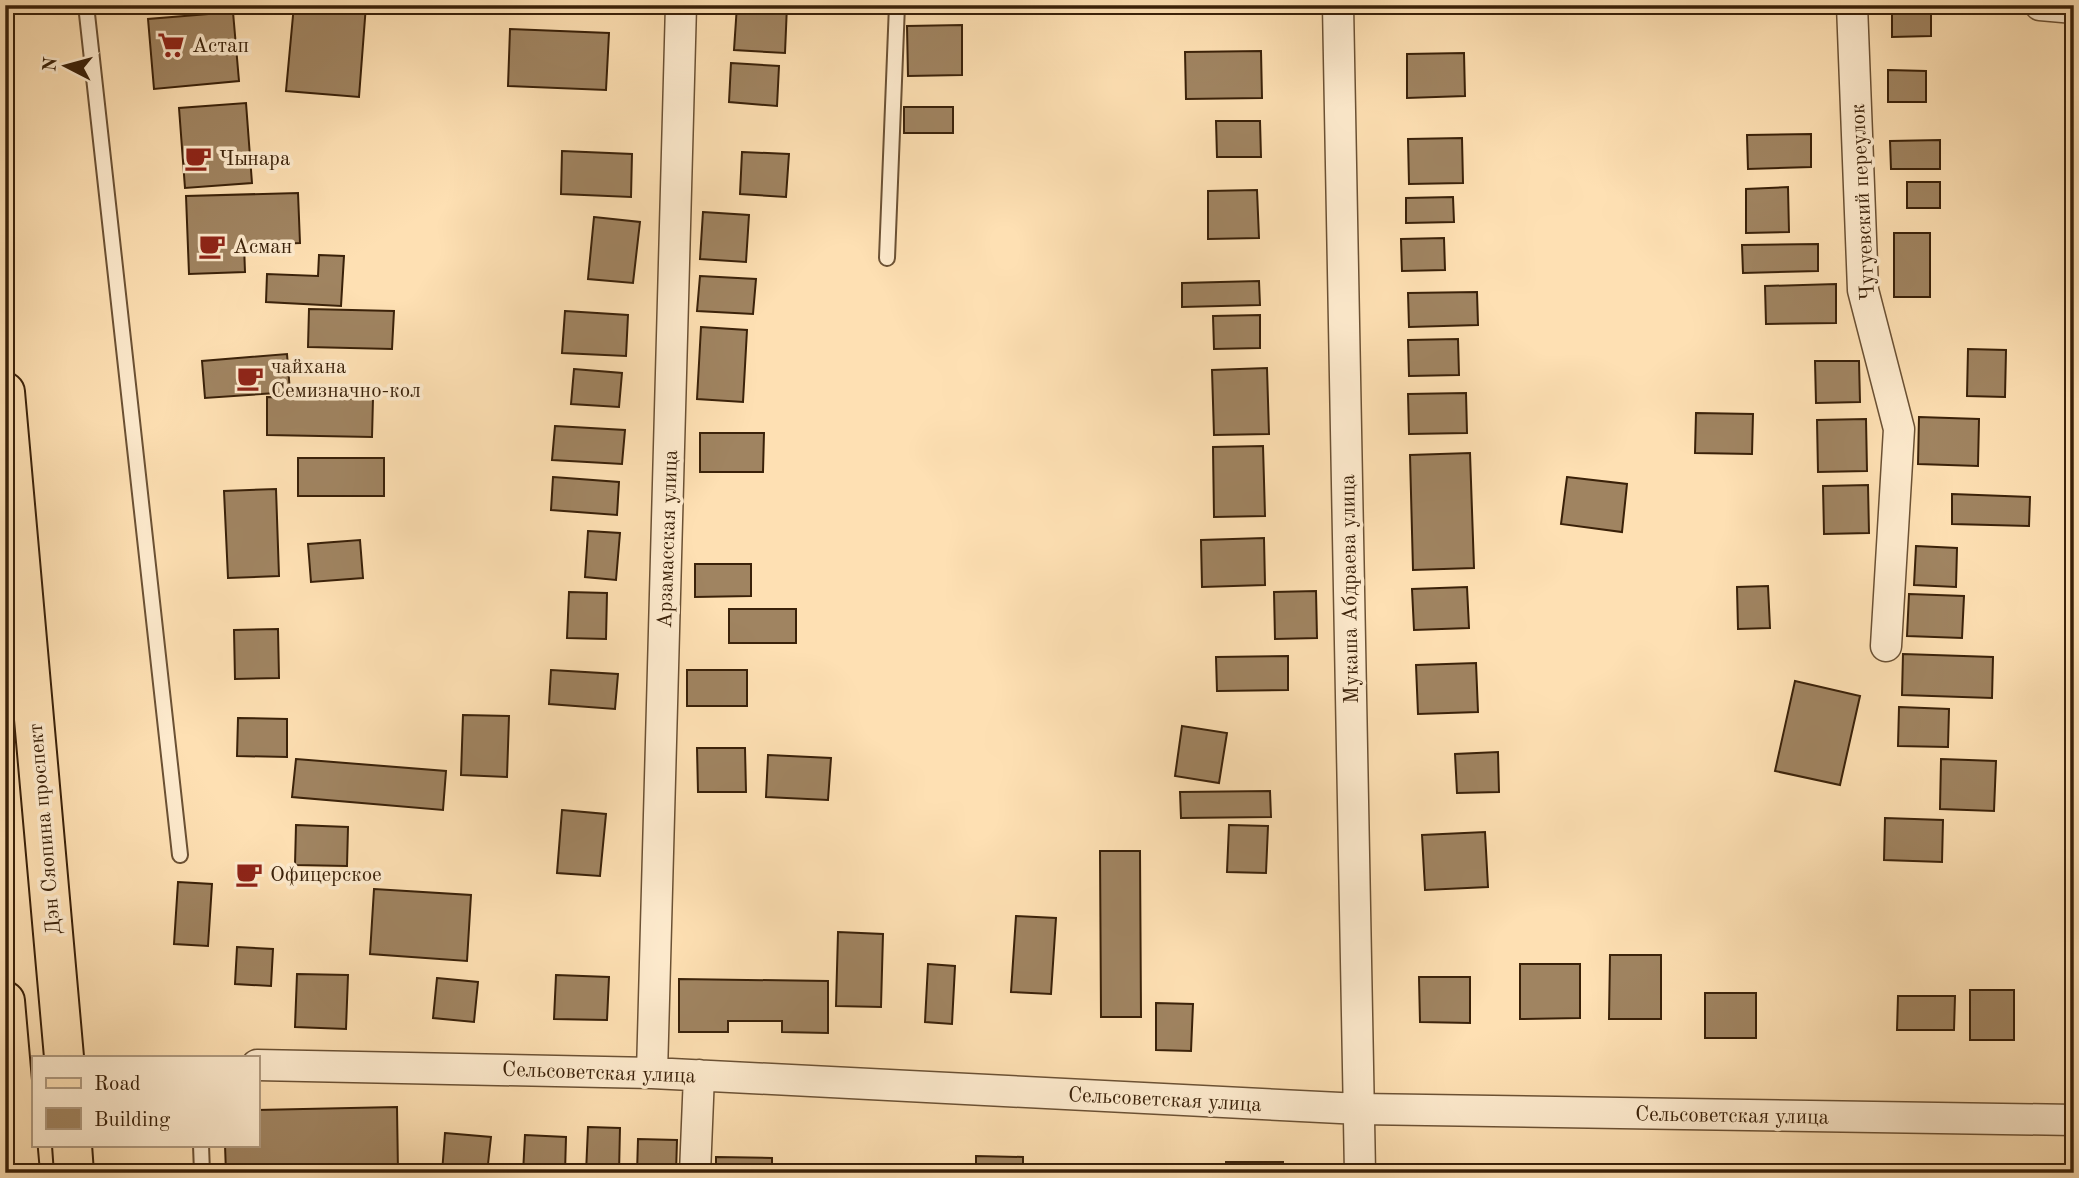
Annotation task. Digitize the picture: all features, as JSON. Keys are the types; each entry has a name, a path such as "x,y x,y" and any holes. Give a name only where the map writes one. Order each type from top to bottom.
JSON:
{"main road":[{"name":"Дэн Сяопина проспект","path":"5,392 64,1056"},
{"path":"5,1001 17,1068 20,1173"},
{"path":"72,1146 74,1173"}],"street":[{"name":"Арзамасская улица","path":"652,1073 681,5"},
{"name":"Мукаша Абдраева улица","path":"1338,5 1360,1173"},
{"name":"Чугуевский переулок","path":"1852,5 1863,290 1899,429 1886,646"},
{"path":"2040,5 2074,8"},
{"name":"Сельсоветская улица","path":"259,1065 652,1073 1360,1109 2074,1121"},
{"path":"695,1173 699,1075"}],"lane":[{"path":"86,5 180,855"},
{"path":"887,257 897,5"},
{"path":"201,1146 202,1173"}],"building":[{"path":"294,5 366,5 359,97 286,91"},
{"path":"581,5 648,5 648,11 580,8"},
{"path":"737,5 787,5 785,53 734,50"},
{"path":"1405,5 1454,5 1454,8 1405,9"},
{"path":"1892,5 1931,5 1931,36 1892,37"},
{"path":"233,12 239,81 154,89 148,19"},
{"path":"962,25 962,75 908,76 907,26"},
{"path":"510,29 609,33 606,90 508,86"},
{"path":"1261,51 1262,98 1186,99 1185,52"},
{"path":"1464,53 1465,96 1407,98 1407,54"},
{"path":"731,63 779,66 777,106 729,102"},
{"path":"1888,70 1926,71 1926,102 1888,102"},
{"path":"246,103 252,183 185,188 179,108"},
{"path":"904,107 953,107 953,133 904,133"},
{"path":"1216,121 1260,121 1261,157 1217,157"},
{"path":"1811,134 1811,167 1748,169 1747,135"},
{"path":"1462,138 1463,183 1409,184 1408,139"},
{"path":"1940,140 1940,169 1891,169 1890,141"},
{"path":"562,151 632,154 631,197 561,194"},
{"path":"742,152 789,154 786,197 740,194"},
{"path":"1907,182 1940,182 1940,208 1907,208"},
{"path":"1788,187 1789,232 1746,233 1746,189"},
{"path":"1257,190 1259,238 1208,239 1208,191"},
{"path":"298,193 300,243 244,245 245,272 189,274 186,196"},
{"path":"1453,197 1454,222 1406,223 1406,198"},
{"path":"703,212 749,215 746,262 700,259"},
{"path":"594,217 640,222 633,283 588,279"},
{"path":"1894,233 1930,233 1930,297 1894,297"},
{"path":"1444,238 1445,270 1402,271 1401,239"},
{"path":"1818,244 1818,271 1743,273 1742,245"},
{"path":"319,255 344,256 341,306 266,302 267,274 318,276"},
{"path":"700,276 756,279 753,314 697,311"},
{"path":"1259,281 1260,305 1182,307 1182,283"},
{"path":"1836,284 1836,323 1766,324 1765,286"},
{"path":"1477,292 1478,325 1409,327 1408,293"},
{"path":"309,309 394,311 392,349 308,347"},
{"path":"565,311 628,315 626,356 562,353"},
{"path":"1260,315 1260,348 1214,349 1213,316"},
{"path":"701,327 747,330 743,402 697,399"},
{"path":"1458,339 1459,375 1409,376 1408,340"},
{"path":"1968,349 2006,350 2005,397 1967,396"},
{"path":"287,354 290,392 205,398 202,361"},
{"path":"1815,361 1859,361 1860,402 1816,403"},
{"path":"1267,368 1269,434 1214,435 1212,370"},
{"path":"574,369 622,373 619,407 571,404"},
{"path":"1466,393 1467,433 1409,434 1408,394"},
{"path":"267,397 373,399 372,437 267,435"},
{"path":"1696,413 1753,414 1752,454 1695,453"},
{"path":"1919,417 1979,419 1978,466 1918,464"},
{"path":"1866,419 1867,471 1818,472 1817,420"},
{"path":"555,426 625,430 622,464 552,460"},
{"path":"700,433 764,433 763,472 700,472"},
{"path":"1263,446 1265,516 1214,517 1213,447"},
{"path":"1470,453 1474,568 1413,570 1410,455"},
{"path":"298,458 384,458 384,496 298,496"},
{"path":"553,477 619,482 617,515 551,510"},
{"path":"1567,477 1627,484 1622,532 1561,524"},
{"path":"1868,485 1869,533 1824,534 1823,486"},
{"path":"276,489 279,576 228,578 224,491"},
{"path":"1952,494 2030,497 2029,526 1952,524"},
{"path":"588,531 620,533 616,580 585,577"},
{"path":"1264,538 1265,585 1202,587 1201,540"},
{"path":"360,540 363,578 311,582 308,544"},
{"path":"1916,546 1957,548 1956,587 1914,585"},
{"path":"695,564 751,564 751,596 695,597"},
{"path":"1768,586 1770,628 1738,629 1737,587"},
{"path":"1467,587 1469,628 1414,630 1412,589"},
{"path":"1316,591 1317,638 1275,639 1274,592"},
{"path":"569,592 607,593 606,639 567,638"},
{"path":"1909,594 1964,596 1962,638 1907,636"},
{"path":"729,609 796,609 796,643 729,643"},
{"path":"278,629 279,678 235,679 234,630"},
{"path":"1903,654 1993,657 1992,698 1902,695"},
{"path":"1288,656 1288,690 1217,691 1216,657"},
{"path":"1476,663 1478,712 1418,714 1416,665"},
{"path":"551,670 618,674 615,709 549,704"},
{"path":"687,670 747,670 747,706 687,706"},
{"path":"1795,681 1860,696 1840,785 1775,771"},
{"path":"1899,707 1949,709 1948,747 1898,746"},
{"path":"463,715 509,716 507,777 461,775"},
{"path":"238,718 287,719 287,757 237,756"},
{"path":"1182,726 1227,733 1219,783 1175,776"},
{"path":"697,748 745,748 746,792 698,792"},
{"path":"1498,752 1499,792 1457,793 1455,754"},
{"path":"768,755 831,758 828,800 766,797"},
{"path":"296,759 446,771 443,810 292,797"},
{"path":"1941,759 1996,761 1994,811 1940,809"},
{"path":"1270,791 1271,817 1181,818 1180,792"},
{"path":"562,810 606,814 600,876 557,873"},
{"path":"1885,818 1943,820 1942,862 1884,860"},
{"path":"296,825 348,827 347,866 295,865"},
{"path":"1229,825 1268,826 1266,873 1227,872"},
{"path":"1485,832 1488,887 1425,890 1422,835"},
{"path":"1100,851 1140,851 1141,1017 1101,1017"},
{"path":"178,882 212,884 208,946 174,944"},
{"path":"374,889 471,895 467,961 370,954"},
{"path":"1016,916 1056,918 1051,994 1011,992"},
{"path":"838,932 883,934 881,1007 836,1006"},
{"path":"237,947 273,949 271,986 235,984"},
{"path":"1610,955 1661,955 1661,1019 1609,1019"},
{"path":"928,964 955,966 952,1024 925,1022"},
{"path":"1520,964 1580,964 1580,1018 1520,1019"},
{"path":"297,974 348,975 346,1029 295,1027"},
{"path":"556,975 609,977 607,1020 554,1019"},
{"path":"1419,977 1470,977 1470,1023 1420,1022"},
{"path":"437,978 478,982 474,1022 433,1018"},
{"path":"679,979 828,981 828,1033 782,1032 782,1021 728,1021 728,1032 679,1032"},
{"path":"1970,990 2014,990 2014,1040 1970,1040"},
{"path":"1705,993 1756,993 1756,1038 1705,1038"},
{"path":"1898,996 1955,996 1954,1030 1897,1030"},
{"path":"1156,1003 1193,1004 1191,1051 1156,1050"},
{"path":"397,1107 398,1173 226,1173 225,1146 259,1146 259,1110"},
{"path":"588,1127 620,1128 619,1173 586,1173"},
{"path":"445,1133 491,1137 487,1173 442,1173"},
{"path":"525,1135 566,1137 565,1173 523,1173"},
{"path":"638,1139 677,1140 676,1173 637,1173"},
{"path":"976,1156 1023,1157 1023,1173 976,1173"},
{"path":"716,1157 772,1158 772,1173 716,1173"},
{"path":"1226,1162 1283,1162 1283,1173 1226,1173"},
{"path":"1096,1164 1157,1165 1157,1173 1096,1173"},
{"path":"1482,1165 1530,1165 1530,1173 1482,1173"},
{"path":"1613,1169 1692,1169 1692,1173 1613,1173"},
{"path":"1954,1169 2009,1169 2009,1173 1954,1173"},
{"path":"1424,1170 1471,1170 1471,1173 1424,1173"},
{"path":"1776,1170 1830,1170 1830,1173 1776,1173"}],"place":[{"name":"Астап","path":"171,45"},
{"name":"Чынара","path":"198,158"},
{"name":"Асман","path":"212,246"},
{"name":"чайхана Семизначно-кол","path":"250,378"},
{"name":"Офицерское","path":"249,874"}]}
